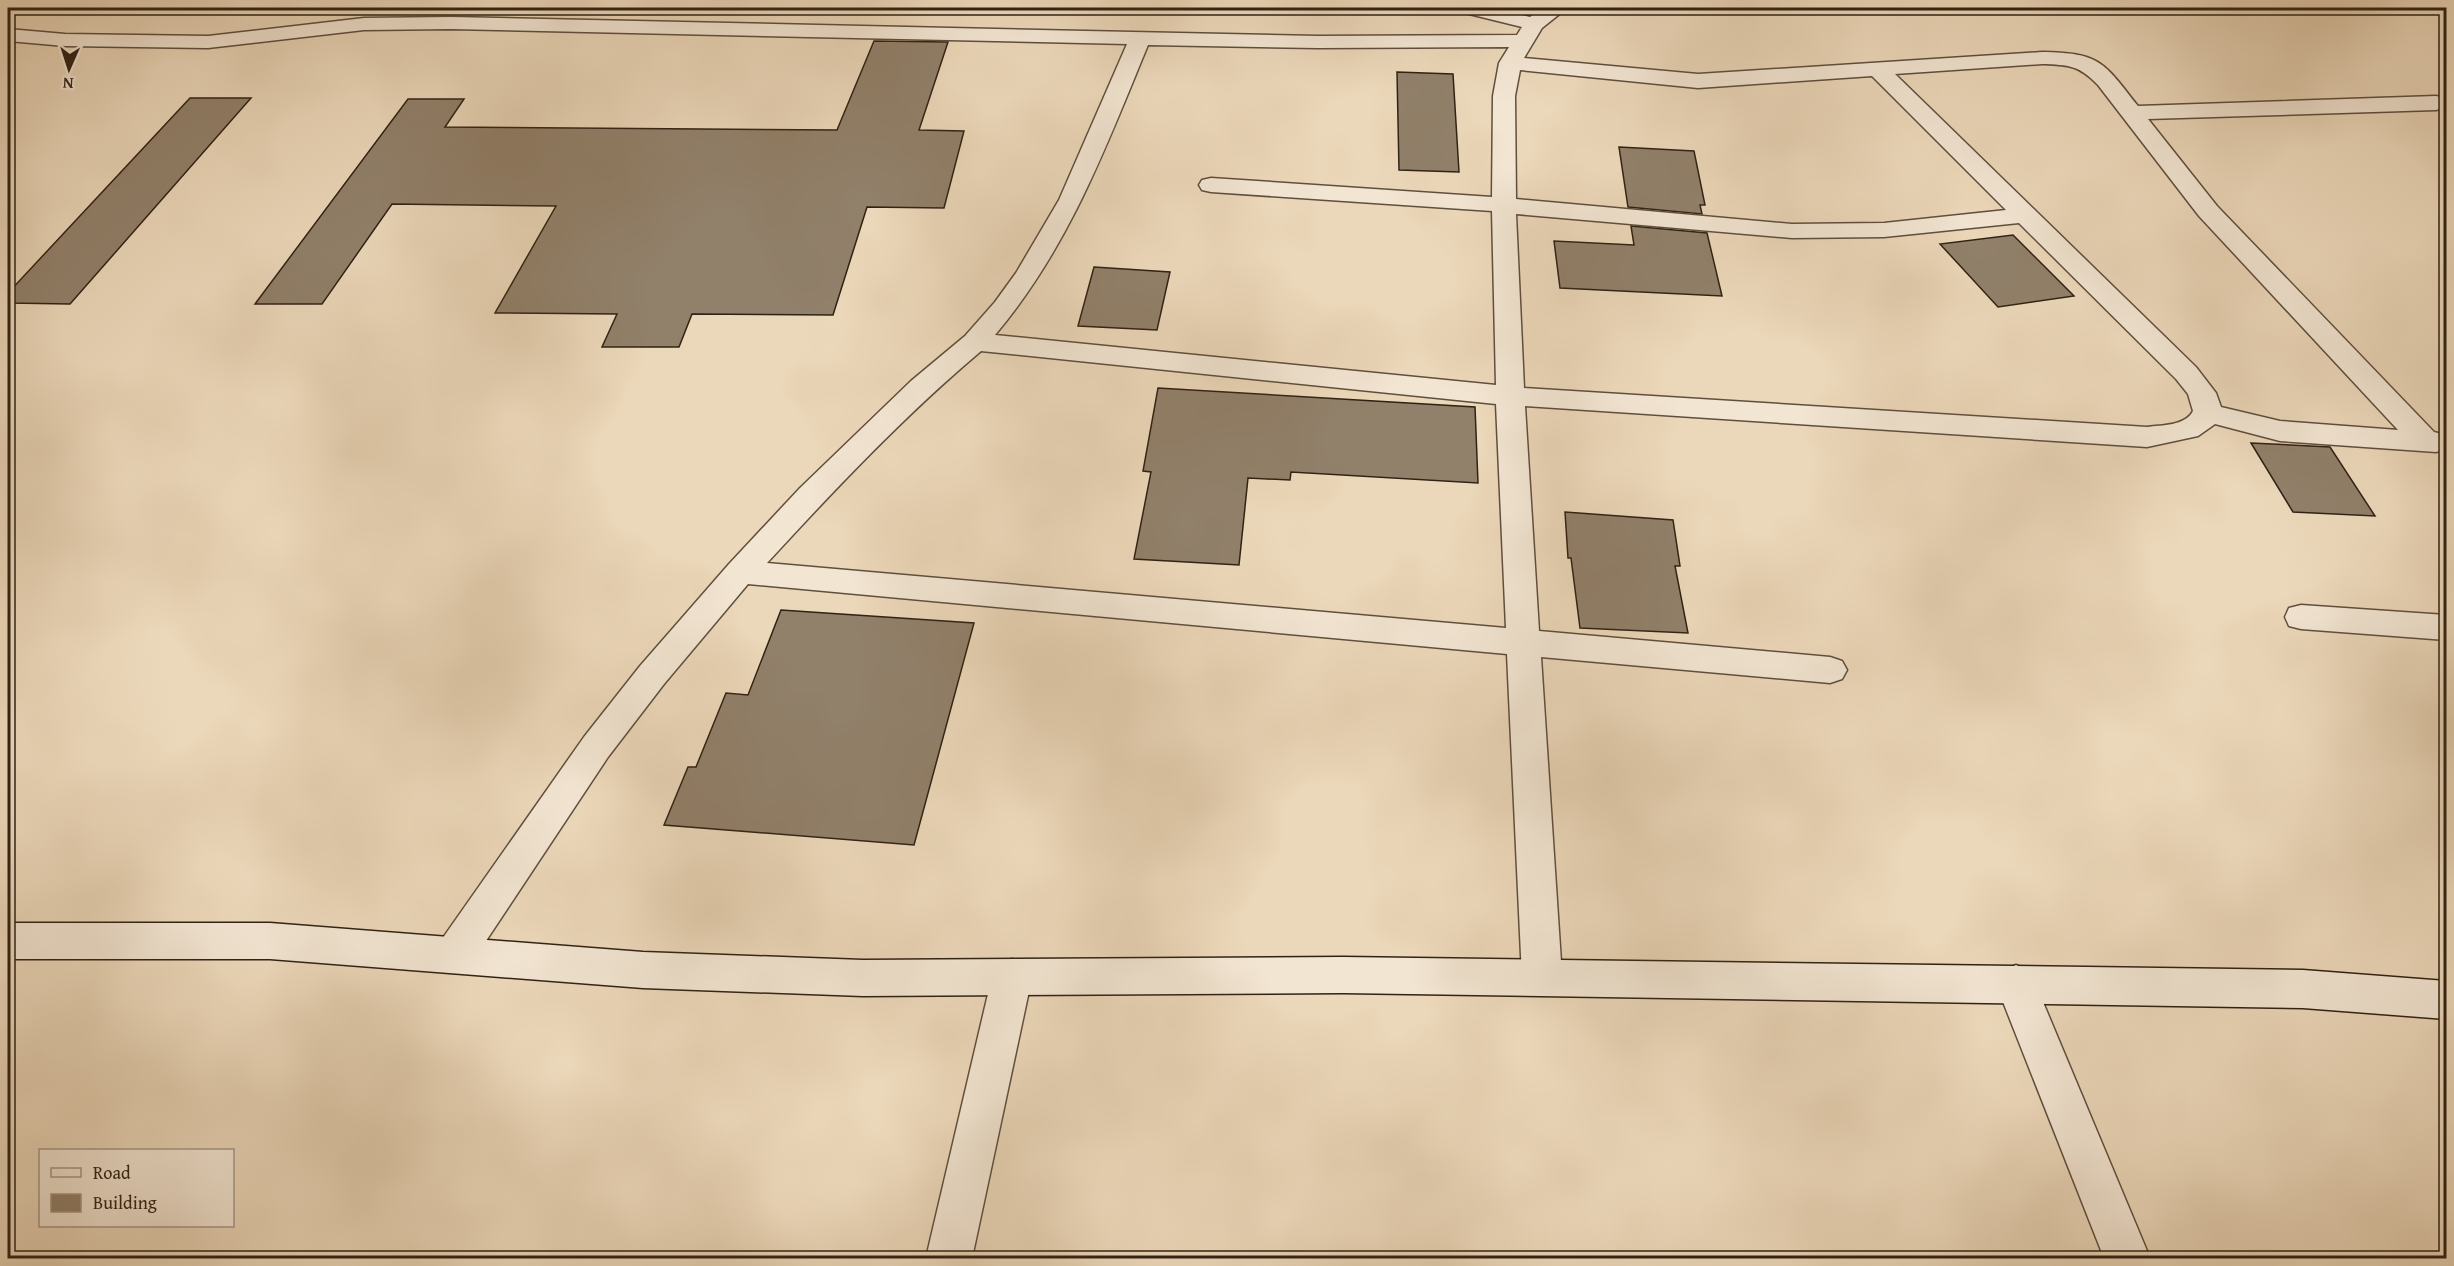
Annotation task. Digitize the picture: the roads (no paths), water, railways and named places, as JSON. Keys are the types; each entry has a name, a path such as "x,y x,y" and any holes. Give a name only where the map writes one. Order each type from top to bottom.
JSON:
{"street":[{"path":"310,30 335,8"},
{"path":"1467,8 1530,34 1611,75 1698,81 2042,57 2074,59 2093,67 2208,211 2436,442"},
{"path":"8,35 65,40 208,42 364,24 452,22 1318,42 1530,34"},
{"path":"1530,34 1504,96 1504,205 1510,396 1542,977"},
{"path":"454,955 596,747 652,675 740,572 811,496 894,414 975,342 1004,308 1028,275 1071,200 1141,37"},
{"path":"975,342 1510,396 2147,437 2177,434 2200,422 2207,413 2206,401 2186,373 1878,70"},
{"path":"2132,113 2436,103"},
{"path":"1211,185 1504,205 1792,231 1884,230 2026,215"},
{"path":"2207,413 2280,431 2436,442"},
{"path":"740,572 1830,670"},
{"path":"2301,616 2446,628"},
{"path":"8,941 270,941 643,970 863,978 1343,975 1542,977 2303,989 2446,1000"},
{"path":"949,1258 1012,977"},
{"path":"2016,984 2127,1258"}]}
